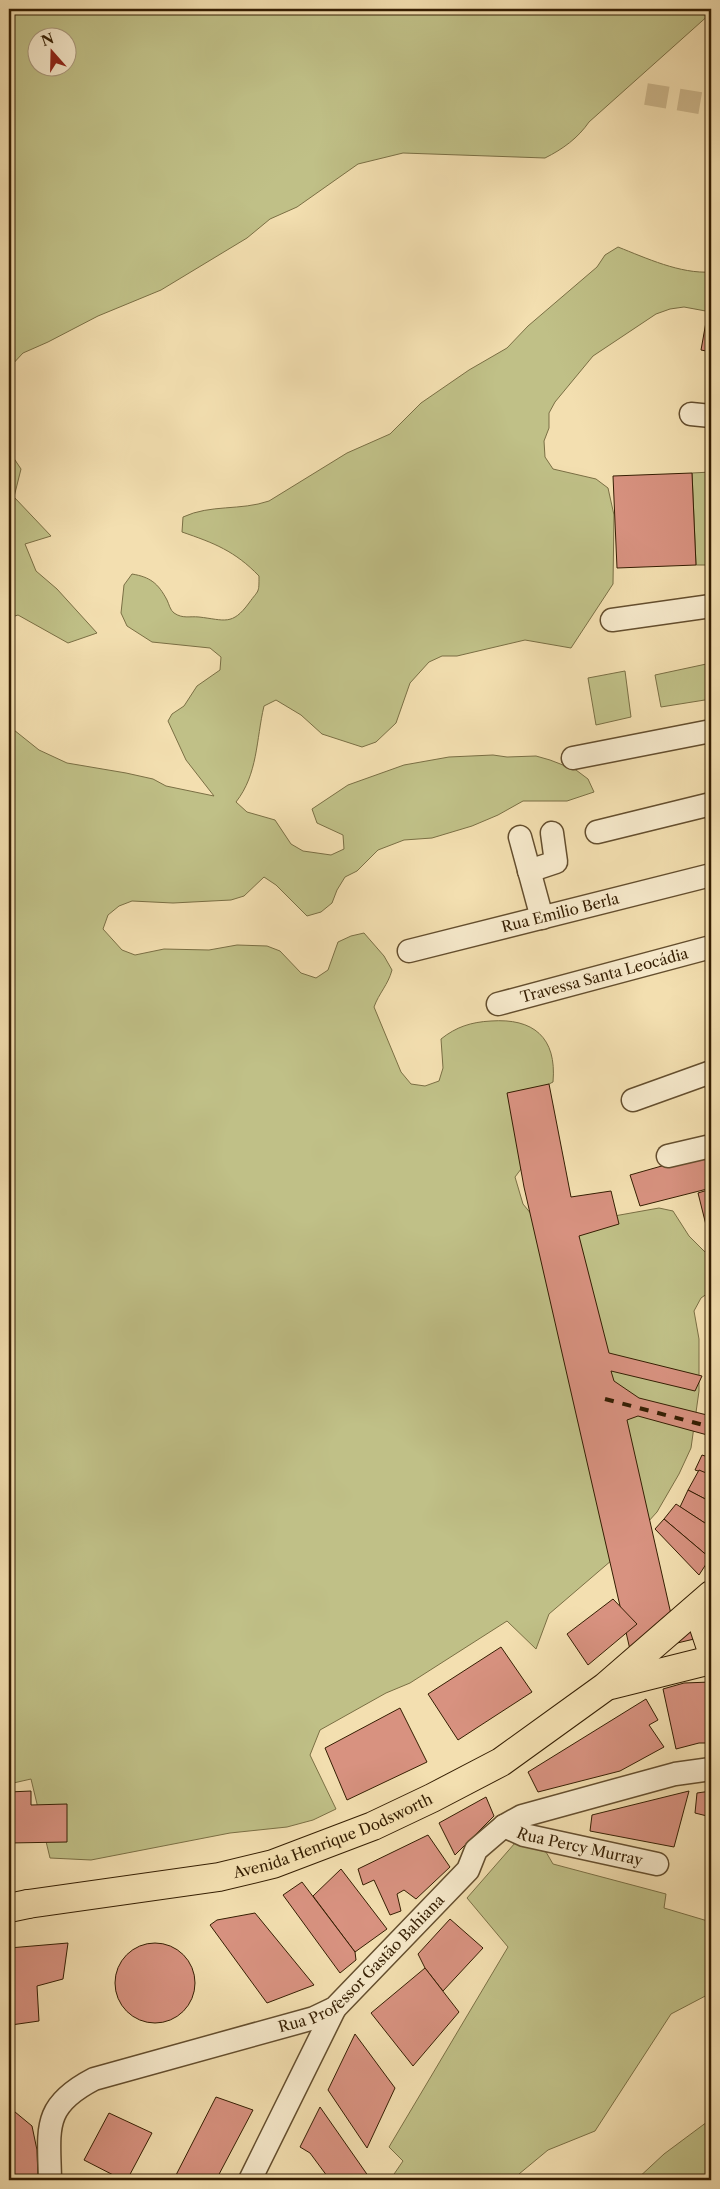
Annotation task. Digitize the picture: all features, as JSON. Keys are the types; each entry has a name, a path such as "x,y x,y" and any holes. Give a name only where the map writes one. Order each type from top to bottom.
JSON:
{"main road":[{"path":"706,1600 703,1624 711,1648"},
{"name":"Avenida Henrique Dodsworth","path":"15,1906 219,1877 273,1864 373,1826 501,1762 604,1687 706,1600"},
{"path":"604,1687 711,1660"}],"street":[{"path":"612,620 711,606"},
{"path":"572,758 711,731"},
{"path":"596,832 711,804"},
{"path":"529,871 556,862 552,834"},
{"path":"520,837 542,918"},
{"name":"Rua Emilio Berla","path":"409,951 711,875"},
{"name":"Travessa Santa Leocádia","path":"498,1004 711,947"},
{"path":"634,1100 711,1072"},
{"path":"668,1156 711,1146"},
{"name":"Rua Professor Gastão Bahiana","path":"50,2180 49,2127 57,2108 71,2091 94,2079 314,2018 335,2008 468,1870 476,1850 504,1826 532,1813 675,1774 711,1769"},
{"name":"Rua Percy Murray","path":"504,1826 524,1835 657,1864"},
{"path":"250,2180 335,2008"}],"green space":[{"path":"9,9 711,9 711,13 589,122 575,138 545,158 403,153 358,164 297,207 270,219 247,238 161,290 98,316 23,353 9,368"},
{"path":"618,247 675,268 711,272 711,312 684,307 656,314 593,356 555,402 549,413 549,428 544,441 545,457 553,469 596,479 608,488 614,515 613,584 571,648 525,640 457,656 442,656 429,662 410,683 396,723 376,742 362,747 322,734 301,715 276,700 264,706 249,780 236,802 247,812 275,820 291,844 303,851 331,855 344,849 343,835 317,823 312,809 348,785 404,765 449,757 536,756 576,770 588,779 594,792 567,801 523,801 498,815 472,826 432,838 404,840 378,850 357,871 345,877 332,903 321,912 307,916 276,885 264,877 244,896 231,900 173,903 132,901 119,906 108,915 103,929 122,950 135,955 164,949 209,950 237,945 267,946 280,951 301,973 316,978 328,970 338,942 364,933 384,956 392,970 374,1007 401,1072 411,1084 425,1086 439,1081 443,1068 441,1039 452,1031 464,1026 484,1022 506,1021 530,1027 539,1034 546,1042 551,1053 553,1082 541,1088 524,1165 515,1177 523,1204 532,1215 603,1218 659,1208 673,1211 689,1236 711,1258 711,1291 701,1298 694,1311 699,1339 699,1391 691,1448 679,1474 657,1512 619,1554 549,1614 536,1649 507,1621 410,1683 386,1693 320,1730 310,1755 336,1809 313,1820 287,1827 230,1833 91,1860 50,1858 31,1779 9,1784 9,726 39,750 67,763 153,779 166,786 214,796 186,760 168,721 172,714 184,706 197,686 220,670 221,657 210,648 152,642 127,626 121,613 124,585 132,574 149,579 157,585 177,615 227,620 238,615 258,591 259,576 233,554 182,532 183,517 204,510 247,506 269,501 347,453 390,434 421,403 469,370 507,348 528,326 597,267 605,255"},
{"path":"9,451 21,469 14,497 51,536 25,544 36,571 57,589 97,633 68,643 18,615 9,618"},
{"path":"711,472 711,565 696,565 692,473"},
{"path":"711,663 711,699 661,707 655,675"},
{"path":"625,671 631,717 596,725 588,678"},
{"path":"515,1843 546,1852 553,1864 666,1894 664,1908 711,1922 711,1993 671,2014 595,2131 548,2150 519,2174 516,2180 390,2180 403,2161 389,2147 508,1947 467,1898"},
{"path":"711,2119 711,2180 636,2180 664,2154"}],"building":[{"path":"706,322 711,323 711,352 701,350"},
{"path":"692,473 696,565 617,568 613,476"},
{"path":"549,1084 571,1197 611,1191 619,1224 579,1236 609,1353 702,1376 695,1391 611,1371 614,1381 639,1398 711,1416 711,1436 638,1416 627,1420 673,1623 711,1635 631,1654 524,1187 507,1093"},
{"path":"711,1152 711,1188 640,1206 630,1175"},
{"path":"711,1189 711,1223 706,1225 698,1193"},
{"path":"711,1223 711,1241 706,1225"},
{"path":"702,1455 711,1458 711,1475 695,1470"},
{"path":"699,1470 711,1475 711,1502 688,1490"},
{"path":"688,1490 711,1502 711,1527 680,1507"},
{"path":"676,1504 711,1527 710,1558 664,1519"},
{"path":"664,1519 710,1558 699,1575 655,1529"},
{"path":"613,1599 637,1624 588,1665 567,1634"},
{"path":"501,1647 532,1692 458,1740 428,1694"},
{"path":"711,1682 711,1743 699,1743 676,1749 663,1689 684,1683"},
{"path":"646,1699 658,1720 649,1725 664,1747 620,1771 538,1792 528,1772"},
{"path":"400,1708 427,1762 347,1800 325,1748"},
{"path":"31,1791 31,1805 67,1804 67,1842 9,1843 9,1792"},
{"path":"689,1791 674,1847 590,1831 592,1815"},
{"path":"711,1791 711,1839 706,1836 707,1816 695,1813 697,1793"},
{"path":"486,1797 494,1816 455,1855 439,1823"},
{"path":"428,1835 450,1867 416,1899 404,1890 397,1894 401,1911 390,1915 374,1880 363,1885 358,1869"},
{"path":"341,1869 387,1929 355,1952 313,1896"},
{"path":"302,1882 355,1952 356,1960 340,1973 283,1895"},
{"path":"255,1913 314,1985 267,2003 210,1925 217,1920"},
{"path":"450,1919 483,1948 443,1991 425,1968 418,1954"},
{"path":"68,1943 63,1979 37,1986 39,2021 11,2025 9,2007 9,1948"},
{"path":"155,1943 170,1946 183,1955 192,1968 195,1983 192,1998 183,2011 170,2020 155,2023 140,2020 127,2011 118,1998 115,1983 118,1968 127,1955 140,1946"},
{"path":"425,1968 459,2012 413,2066 371,2013"},
{"path":"355,2034 395,2088 367,2148 328,2090"},
{"path":"216,2097 253,2110 216,2180 182,2180 175,2177"},
{"path":"9,2107 32,2126 37,2150 38,2180 9,2180"},
{"path":"320,2107 371,2180 330,2180 310,2153 300,2147"},
{"path":"109,2113 152,2133 127,2180 123,2180 84,2160"}],"tunnel":[{"path":"646,94 711,105"}],"railway":[{"path":"605,1399 711,1427"}]}
